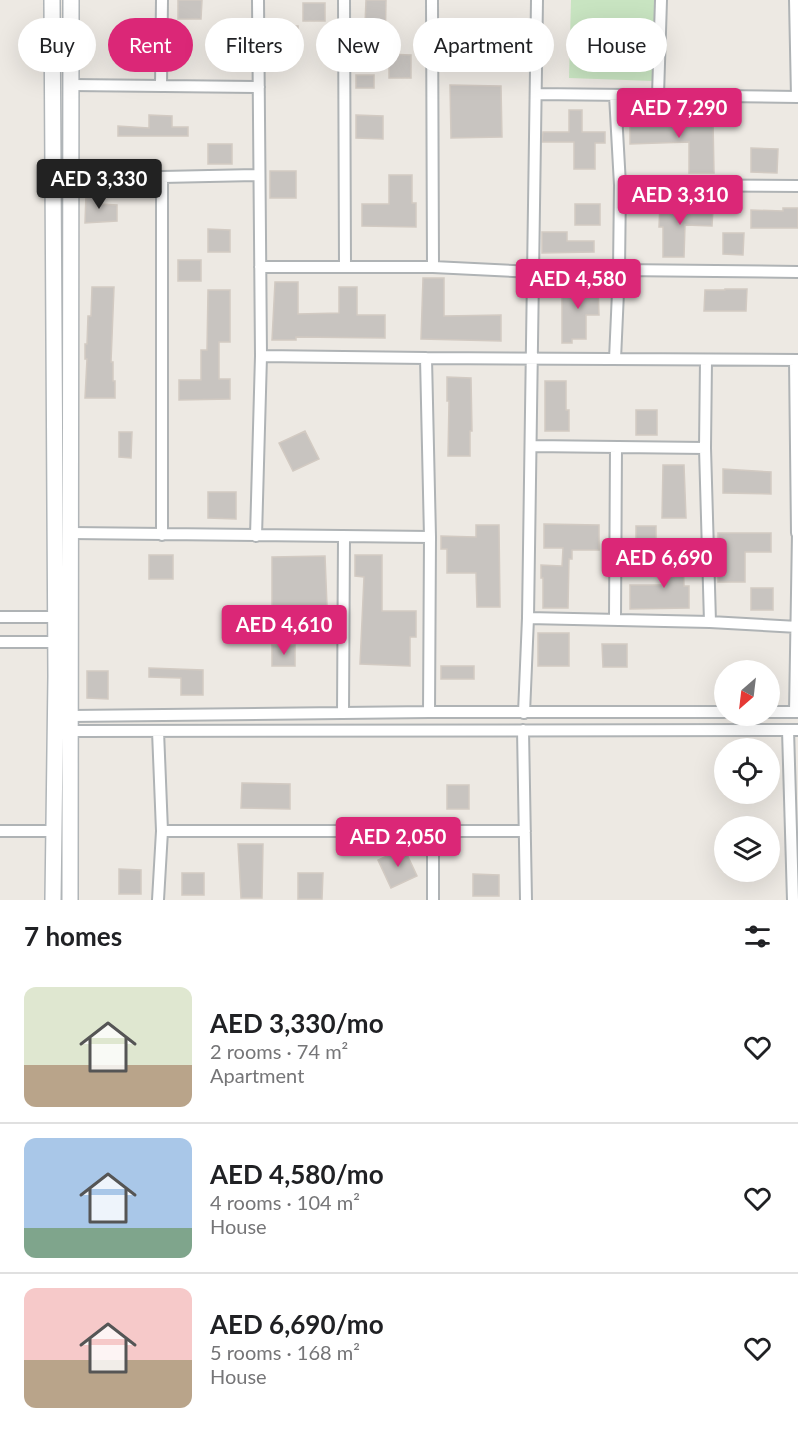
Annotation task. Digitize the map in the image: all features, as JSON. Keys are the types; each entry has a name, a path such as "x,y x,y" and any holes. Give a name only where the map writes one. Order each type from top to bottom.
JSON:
{"street":[{"path":"52,0 56,642 53,900"},
{"path":"70,900 71,0"},
{"path":"161,86 162,0"},
{"path":"256,536 261,356 258,0"},
{"path":"345,0 345,267"},
{"path":"432,0 433,267"},
{"path":"524,713 528,618 537,0"},
{"path":"658,95 661,0"},
{"path":"536,94 797,97 796,5"},
{"path":"71,85 259,87"},
{"path":"615,95 620,185 615,359"},
{"path":"70,176 259,175"},
{"path":"162,177 162,535"},
{"path":"620,185 798,186"},
{"path":"260,267 433,267 533,272"},
{"path":"619,270 798,272"},
{"path":"261,356 796,360 797,712 780,712"},
{"path":"426,358 430,537 429,712"},
{"path":"706,360 705,448 710,622"},
{"path":"531,446 705,448"},
{"path":"615,620 616,447"},
{"path":"71,534 430,537"},
{"path":"343,713 344,537"},
{"path":"0,617 55,617"},
{"path":"528,618 710,622 797,627"},
{"path":"0,642 56,642"},
{"path":"71,724 343,713 714,712"},
{"path":"71,724 158,731 793,730 793,900"},
{"path":"523,730 526,900"},
{"path":"158,731 162,831 158,900"},
{"path":"0,831 55,831"},
{"path":"162,831 525,831"},
{"path":"433,831 433,900"}],"green space":[{"path":"571,0 656,0 656,18 571,18"},
{"path":"569,72 654,72 654,81 569,78"}],"building":[{"path":"178,0 202,0 201,19 178,18"},
{"path":"366,0 386,0 386,18 365,18"},
{"path":"303,3 325,3 325,18 304,21"},
{"path":"401,55 411,55 411,78 389,78 389,72 401,72"},
{"path":"356,75 374,75 374,88 356,88"},
{"path":"450,85 501,86 502,137 451,138"},
{"path":"569,110 582,110 582,132 605,132 605,143 595,143 595,169 574,169 574,142 542,142 543,132 569,132"},
{"path":"149,115 172,116 172,127 188,127 188,136 118,136 118,126 149,128"},
{"path":"356,115 383,116 383,139 356,138"},
{"path":"661,117 713,121 714,173 689,173 689,142 630,144 630,120 661,120"},
{"path":"208,144 232,144 232,164 208,164"},
{"path":"751,148 778,149 777,173 751,172"},
{"path":"270,171 296,171 296,198 270,198"},
{"path":"389,175 412,175 412,203 416,203 416,227 362,226 362,204 389,204"},
{"path":"86,194 100,194 100,204 117,205 117,221 85,223"},
{"path":"575,204 600,204 600,225 575,225"},
{"path":"660,204 713,209 712,226 685,225 684,257 663,257 663,227 659,227"},
{"path":"783,208 798,208 798,228 751,228 751,210 783,211"},
{"path":"208,229 230,230 230,252 208,252"},
{"path":"542,232 567,232 567,241 594,241 594,252 542,253"},
{"path":"723,233 744,233 743,255 723,254"},
{"path":"178,260 201,260 201,281 178,281"},
{"path":"423,278 444,278 444,316 501,315 501,341 421,339"},
{"path":"275,282 298,282 298,314 339,313 339,287 357,287 357,315 385,315 385,338 296,337 296,340 272,340"},
{"path":"562,283 598,285 599,315 586,315 586,339 572,339 572,343 562,343"},
{"path":"92,287 114,287 111,362 113,362 115,398 85,398 87,359 85,359 85,344 87,344 88,316 91,316"},
{"path":"747,289 746,311 704,311 705,290"},
{"path":"208,290 230,290 230,342 219,342 219,379 230,379 230,399 179,400 179,380 201,380 201,350 207,350"},
{"path":"447,377 471,378 470,456 448,456"},
{"path":"545,381 566,381 569,431 545,431"},
{"path":"636,410 657,410 657,435 636,435"},
{"path":"305,431 319,459 293,471 279,443"},
{"path":"119,432 132,432 131,458 119,457"},
{"path":"663,465 684,465 686,518 662,518"},
{"path":"723,469 771,472 771,494 723,493"},
{"path":"208,492 236,492 236,519 208,518"},
{"path":"544,524 599,525 599,550 572,550 572,559 569,559 568,608 543,608 541,565 562,566 563,548 544,548"},
{"path":"476,525 499,525 500,607 477,607 476,573 447,573 447,549 441,549 441,536 476,537"},
{"path":"636,526 656,526 656,549 636,549"},
{"path":"718,533 771,533 771,552 745,552 745,582 718,582"},
{"path":"149,555 173,555 173,579 149,579"},
{"path":"355,555 382,555 382,611 416,611 416,637 410,637 410,666 360,664 364,577 355,576"},
{"path":"663,555 683,555 684,586 689,586 689,608 630,609 630,585 663,585"},
{"path":"325,556 327,606 272,607 272,557"},
{"path":"751,588 773,588 773,610 751,610"},
{"path":"538,633 569,633 569,666 538,666"},
{"path":"602,644 627,644 627,667 603,667"},
{"path":"272,645 295,645 295,666 272,666"},
{"path":"441,666 474,666 474,679 441,679"},
{"path":"149,668 203,670 203,695 181,695 181,678 149,677"},
{"path":"87,671 108,671 108,699 87,698"},
{"path":"242,783 290,784 290,809 241,808"},
{"path":"447,785 469,785 469,809 447,809"},
{"path":"238,844 263,844 262,898 241,898"},
{"path":"404,848 417,876 391,888 378,860"},
{"path":"119,869 141,870 141,894 119,894"},
{"path":"182,873 204,873 204,895 182,895"},
{"path":"298,873 323,873 322,899 298,899"},
{"path":"473,874 499,875 499,896 473,896"}]}
